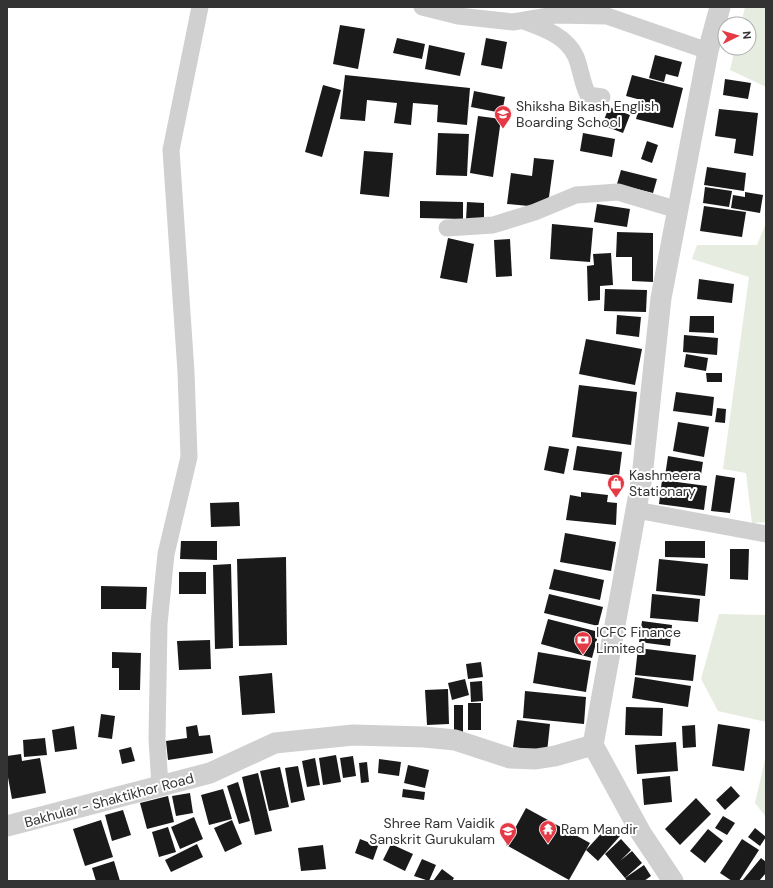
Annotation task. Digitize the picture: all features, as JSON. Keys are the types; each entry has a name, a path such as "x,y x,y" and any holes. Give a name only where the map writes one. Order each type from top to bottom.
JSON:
{"street":[{"path":"160,786 157,739 159,624 166,554 189,457 186,372 171,150 200,7"},
{"path":"422,7 458,16 513,22 555,15 608,16 708,51"},
{"path":"673,881 640,833 593,745 642,477 661,298 708,51 720,7"},
{"path":"522,20 551,31 565,42 576,56 583,85 588,95 602,97"},
{"path":"447,228 493,225 535,212 576,194 618,192 678,210"},
{"path":"636,510 766,534"},
{"name":"Bakhular - Shaktikhor Road","path":"7,826 210,774 275,743 353,735 424,737 455,740 503,756 536,759 555,756 593,745"}],"shaded area":[{"path":"745,7 766,7 766,87 730,70 733,56 757,56 757,16 743,16"},
{"path":"766,223 766,522 752,523 746,473 723,469 749,277 692,259 697,245 757,245"},
{"path":"719,614 766,615 766,722 718,711 701,679"},
{"path":"766,755 766,817 755,803"}],"building":[{"path":"340,25 365,29 358,69 333,64"},
{"path":"397,38 425,44 422,59 393,53"},
{"path":"486,38 507,42 502,69 481,65"},
{"path":"429,45 465,53 460,76 425,69"},
{"path":"655,55 682,62 678,77 666,74 664,82 649,78"},
{"path":"345,75 470,88 467,125 437,122 438,105 413,103 411,125 394,123 397,103 367,100 365,121 340,119"},
{"path":"632,75 683,88 673,128 636,119 641,100 626,96"},
{"path":"725,79 751,83 748,99 723,95"},
{"path":"323,85 341,90 322,157 305,152"},
{"path":"474,91 505,97 502,113 471,107"},
{"path":"609,107 630,115 623,133 602,125"},
{"path":"719,109 758,113 753,156 734,153 736,139 715,136"},
{"path":"478,116 501,119 493,177 470,173"},
{"path":"438,133 469,134 467,176 436,175"},
{"path":"583,133 615,139 612,157 580,151"},
{"path":"647,141 658,145 652,163 641,159"},
{"path":"364,151 393,153 389,197 360,194"},
{"path":"534,158 554,160 549,197 539,207 507,204 511,173 532,176"},
{"path":"707,167 746,173 744,191 704,185"},
{"path":"621,170 657,179 653,193 617,184"},
{"path":"705,187 732,191 729,207 703,203"},
{"path":"745,192 763,195 760,213 731,208 733,195 745,197"},
{"path":"420,201 463,202 463,219 420,218"},
{"path":"467,202 484,203 484,220 466,220"},
{"path":"597,204 630,209 627,227 594,222"},
{"path":"704,206 746,212 742,237 700,231"},
{"path":"552,224 593,228 590,262 550,259"},
{"path":"617,232 653,233 653,282 632,281 632,257 616,257"},
{"path":"448,238 474,244 467,283 440,278"},
{"path":"510,239 512,276 496,277 494,240"},
{"path":"611,253 613,285 600,286 600,300 588,301 587,266 594,265 593,254"},
{"path":"699,279 734,284 732,303 697,299"},
{"path":"605,289 647,290 646,312 604,311"},
{"path":"617,315 641,317 639,337 616,334"},
{"path":"690,316 714,316 714,333 689,332"},
{"path":"684,335 718,338 717,355 683,352"},
{"path":"586,339 642,349 635,385 579,374"},
{"path":"686,354 708,358 706,371 684,367"},
{"path":"706,373 722,373 722,382 707,382"},
{"path":"579,385 637,392 631,445 572,437"},
{"path":"676,392 714,397 712,416 673,411"},
{"path":"717,408 726,409 725,423 715,422"},
{"path":"678,422 709,427 704,457 673,451"},
{"path":"549,446 569,449 564,474 544,470"},
{"path":"577,446 622,452 619,476 573,470"},
{"path":"668,456 703,462 700,481 665,476"},
{"path":"716,475 735,478 730,513 711,511"},
{"path":"662,480 707,486 704,510 659,504"},
{"path":"581,492 608,495 607,502 617,503 616,525 566,520 570,495 581,497"},
{"path":"239,502 240,526 211,527 210,503"},
{"path":"565,533 616,542 611,571 560,562"},
{"path":"181,541 217,541 217,560 180,559"},
{"path":"665,541 705,541 705,558 665,557"},
{"path":"730,549 749,549 748,580 730,579"},
{"path":"286,557 287,645 239,646 237,559"},
{"path":"659,559 708,564 705,596 656,591"},
{"path":"231,564 233,648 215,649 213,565"},
{"path":"554,569 604,580 600,600 549,589"},
{"path":"179,572 206,572 206,594 179,594"},
{"path":"101,586 147,587 146,609 101,609"},
{"path":"549,594 603,607 598,626 544,613"},
{"path":"652,594 700,599 698,622 650,618"},
{"path":"548,619 599,632 592,658 541,644"},
{"path":"642,621 672,625 670,646 639,642"},
{"path":"210,640 211,669 179,670 177,641"},
{"path":"638,648 696,655 693,681 635,675"},
{"path":"112,652 141,653 140,690 119,690 119,668 112,668"},
{"path":"538,652 591,661 586,692 533,683"},
{"path":"481,662 483,677 468,679 466,664"},
{"path":"272,673 275,713 242,715 239,676"},
{"path":"635,677 691,686 688,707 632,698"},
{"path":"465,679 469,695 452,700 448,683"},
{"path":"482,681 483,701 471,702 470,682"},
{"path":"448,689 449,724 427,725 425,690"},
{"path":"525,691 586,697 584,724 523,718"},
{"path":"468,703 481,703 481,730 468,730"},
{"path":"454,705 463,705 463,734 454,734"},
{"path":"626,707 663,708 662,736 625,735"},
{"path":"101,714 115,716 112,739 98,737"},
{"path":"517,720 550,724 547,752 513,747"},
{"path":"718,724 750,729 744,771 712,766"},
{"path":"197,725 199,736 210,735 213,753 168,760 166,741 187,738 186,727"},
{"path":"695,725 696,747 683,748 682,726"},
{"path":"74,726 77,749 55,752 52,730"},
{"path":"45,738 47,755 24,757 23,740"},
{"path":"676,742 678,771 637,774 635,745"},
{"path":"131,747 135,761 122,764 119,750"},
{"path":"21,754 22,761 40,758 46,793 12,799 7,772 7,756"},
{"path":"336,755 341,782 323,785 319,758"},
{"path":"353,756 356,776 343,778 340,758"},
{"path":"315,758 320,785 307,787 302,761"},
{"path":"379,759 401,762 399,776 378,773"},
{"path":"367,762 369,782 361,783 359,763"},
{"path":"408,765 429,770 425,788 404,783"},
{"path":"298,766 305,800 291,803 285,768"},
{"path":"280,767 289,807 269,811 260,771"},
{"path":"258,773 272,831 255,835 242,777"},
{"path":"670,776 672,802 644,805 642,779"},
{"path":"238,782 250,821 239,824 227,786"},
{"path":"731,786 740,796 725,810 716,800"},
{"path":"223,789 232,819 209,825 201,795"},
{"path":"403,789 425,792 424,800 402,797"},
{"path":"190,793 193,813 176,816 172,796"},
{"path":"168,796 174,822 147,829 140,803"},
{"path":"696,798 711,814 680,845 665,829"},
{"name":"Ram Mandir","path":"526,808 590,843 569,880 506,845"},
{"path":"123,810 131,835 112,841 105,815"},
{"path":"723,816 735,823 727,835 715,828"},
{"path":"194,817 203,839 180,849 171,827"},
{"path":"101,820 113,857 85,866 73,829"},
{"path":"232,820 242,844 225,852 214,828"},
{"path":"608,826 620,836 598,861 586,850"},
{"path":"168,827 176,852 159,857 152,832"},
{"path":"755,828 766,837 760,846 748,837"},
{"path":"708,829 723,841 705,863 690,851"},
{"path":"360,839 378,846 373,860 355,853"},
{"path":"621,839 631,850 620,861 632,851 642,863 625,878 605,854"},
{"path":"742,839 759,850 739,881 732,881 720,873"},
{"path":"197,844 203,857 171,872 165,860"},
{"path":"391,844 413,854 405,871 383,860"},
{"path":"323,845 326,869 301,871 298,848"},
{"path":"761,858 766,862 766,873 759,881 742,881"},
{"path":"422,859 436,865 429,881 414,876"},
{"path":"114,861 120,881 96,881 92,868"},
{"path":"644,865 651,876 644,881 627,881 625,878"},
{"path":"442,869 454,878 452,881 433,881"}],"place":[{"name":"Shiksha Bikash English Boarding School","path":"503,129"},
{"name":"Kashmeera Stationary","path":"616,498"},
{"name":"ICFC Finance Limited","path":"583,655"},
{"name":"Ram Mandir","path":"548,844"},
{"name":"Shree Ram Vaidik Sanskrit Gurukulam","path":"508,846"}]}
